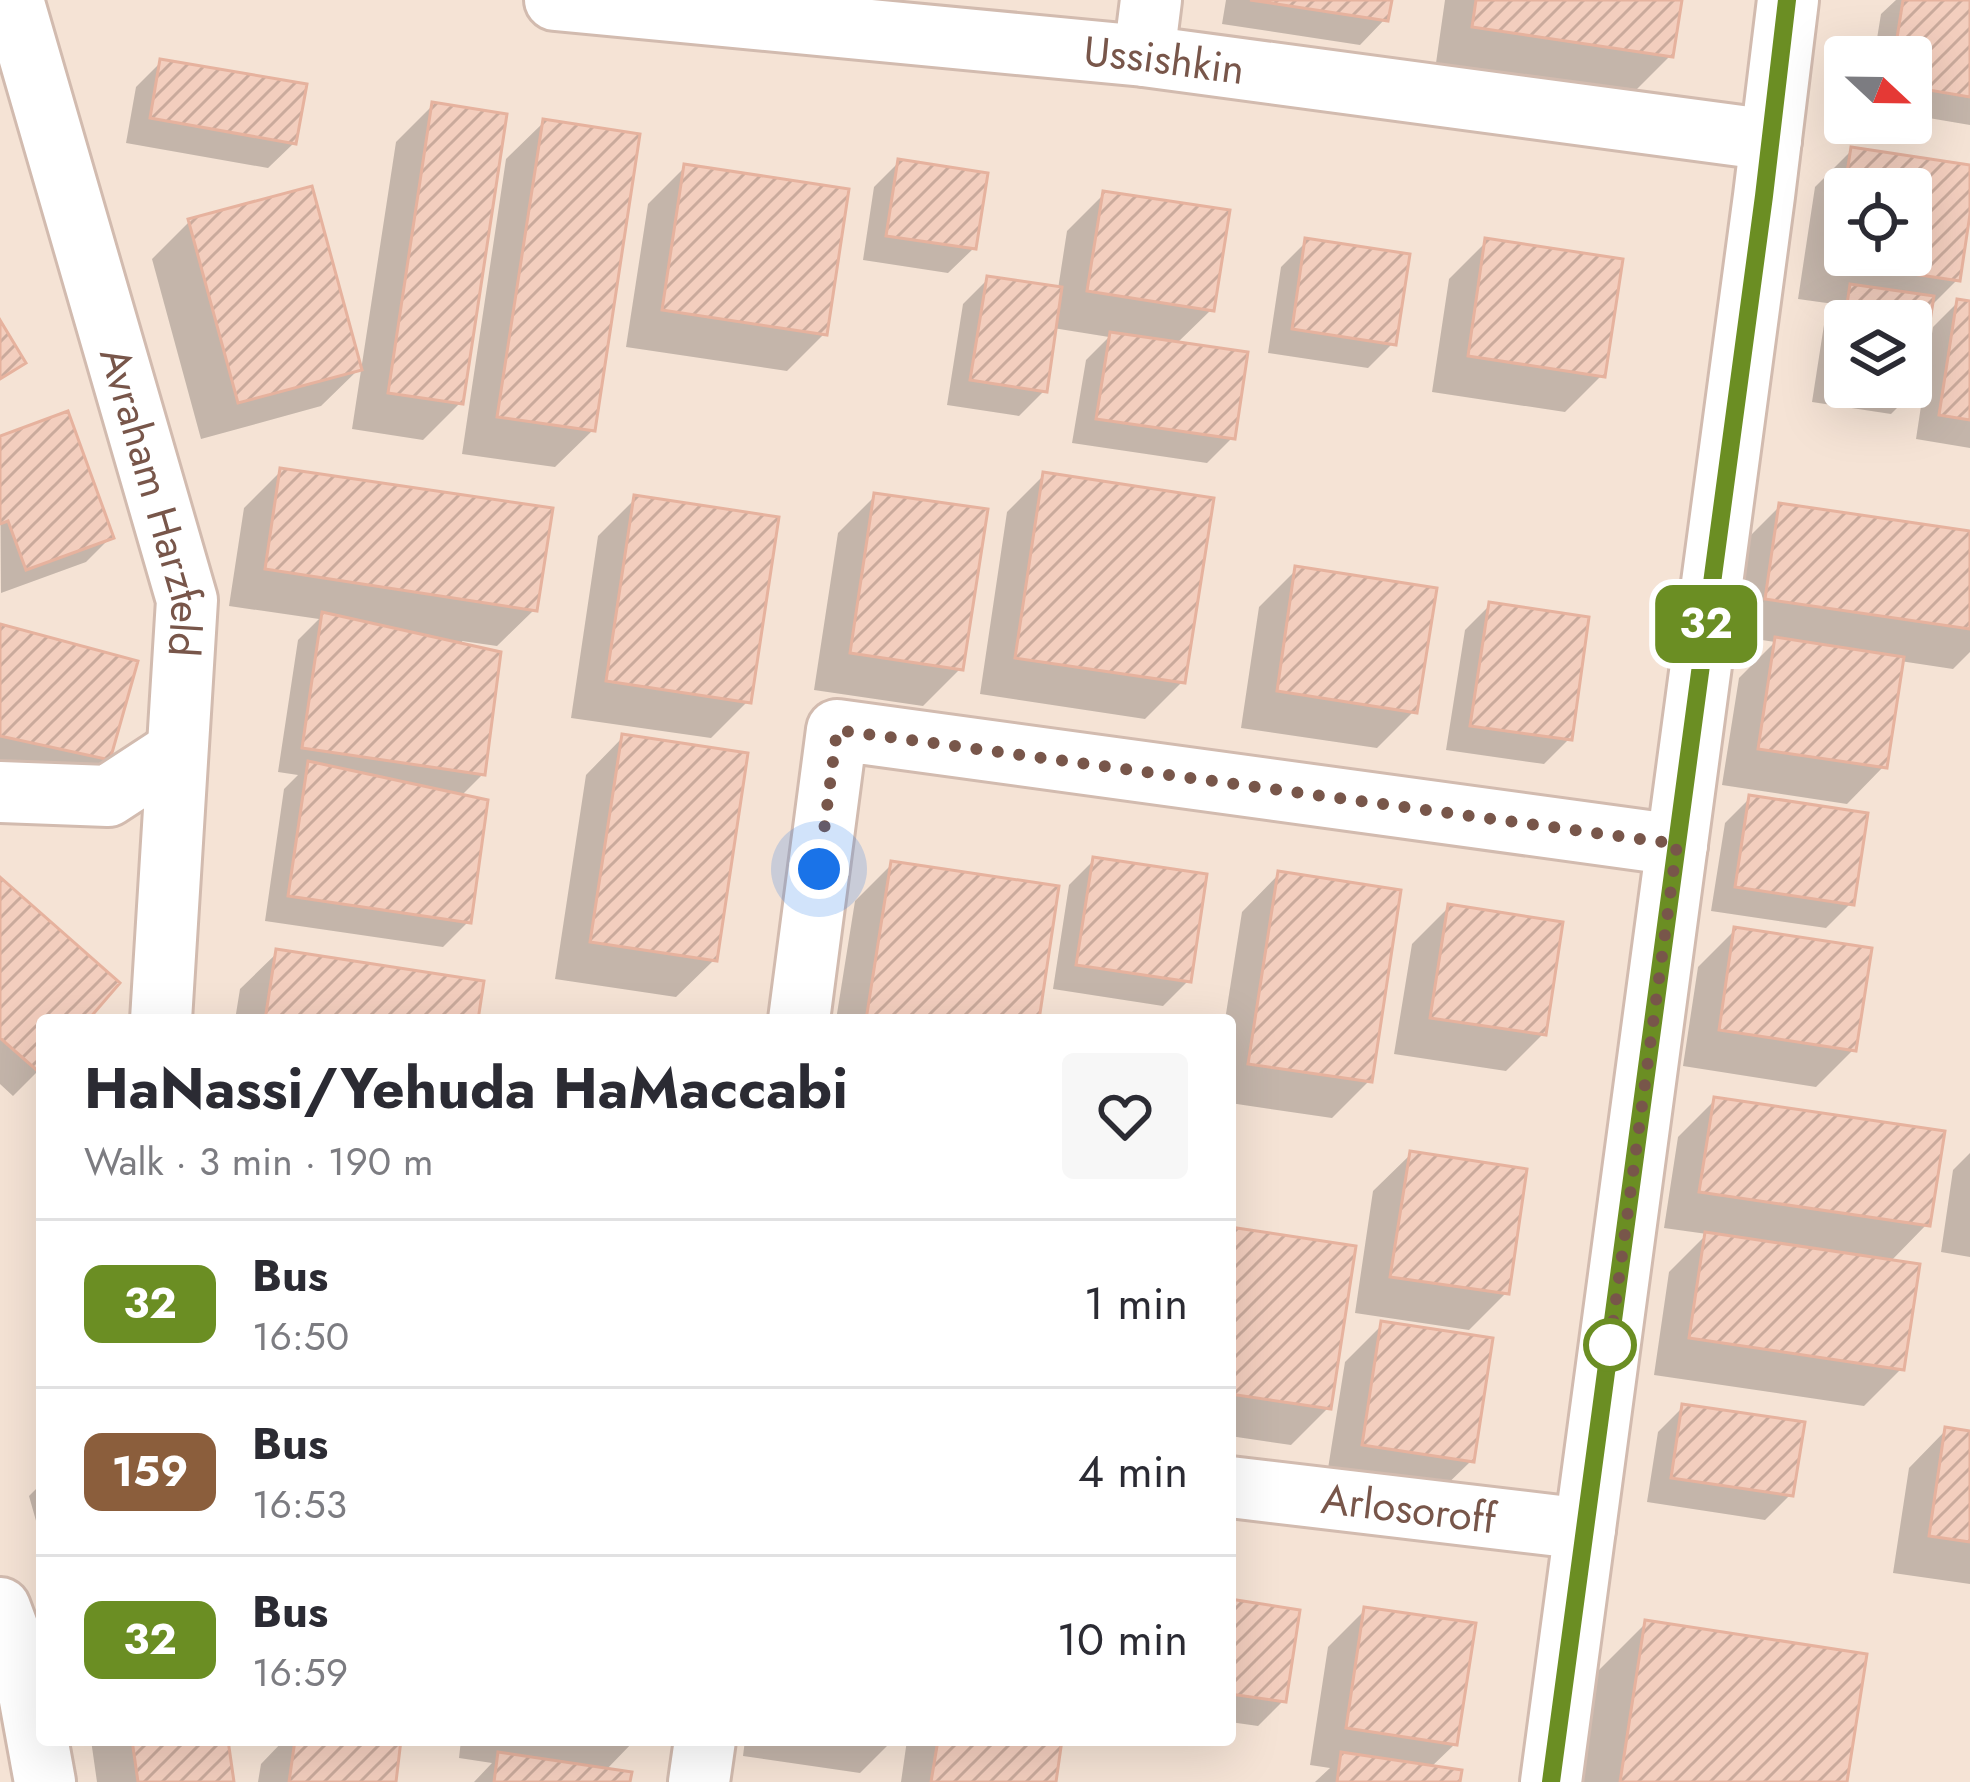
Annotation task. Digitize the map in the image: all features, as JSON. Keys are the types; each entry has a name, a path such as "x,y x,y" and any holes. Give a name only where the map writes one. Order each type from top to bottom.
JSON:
{"street":[{"name":"Avraham Harzfeld","path":"14,0 187,600 161,1014"},
{"name":"Ussishkin","path":"554,0 1147,28 1771,140"},
{"path":"1551,1782 1787,0"},
{"path":"800,1014 837,730 1677,844"},
{"path":"0,792 108,796 177,751"},
{"name":"Arlosoroff","path":"1236,1488 1586,1528"},
{"path":"0,1608 26,1678 36,1733"},
{"path":"38,1746 45,1782"},
{"path":"699,1782 704,1746"}],"shaded area":[{"path":"0,0 1970,0 1970,1782 0,1782"}],"building":[{"path":"1250,0 1392,0 1388,21"},
{"path":"1476,0 1682,0 1673,57 1472,27"},
{"path":"1903,0 1970,0 1970,97 1932,91 1932,36 1897,36"},
{"path":"160,59 307,84 296,144 150,118"},
{"path":"432,102 507,114 463,404 388,393"},
{"path":"543,119 640,134 595,431 497,417"},
{"path":"1851,147 1970,165 1970,214 1960,281 1927,276 1932,276 1932,168 1848,168"},
{"path":"898,159 988,173 976,249 886,236"},
{"path":"684,164 849,189 827,335 662,310"},
{"path":"312,186 362,370 238,403 188,219"},
{"path":"1103,191 1230,210 1214,311 1087,291"},
{"path":"1305,238 1410,254 1396,345 1292,329"},
{"path":"1485,238 1623,259 1605,377 1468,356"},
{"path":"987,276 1062,287 1047,392 970,380"},
{"path":"1850,284 1934,296 1932,309 1932,300 1848,300"},
{"path":"1957,299 1970,301 1970,420 1939,415"},
{"path":"0,320 26,363 0,379"},
{"path":"1110,332 1248,352 1235,439 1096,419"},
{"path":"68,411 114,538 26,570 8,521 0,524 0,436"},
{"path":"280,468 553,508 537,611 265,569"},
{"path":"1043,472 1214,498 1185,683 1015,658"},
{"path":"874,493 988,509 963,670 850,653"},
{"path":"634,495 779,517 751,703 606,681"},
{"path":"1779,503 1970,531 1970,629 1765,599"},
{"path":"1295,566 1437,588 1417,713 1277,691"},
{"path":"1489,602 1589,617 1572,740 1470,726"},
{"path":"322,612 501,652 485,775 302,748"},
{"path":"0,624 138,661 110,760 0,736"},
{"path":"1775,637 1904,657 1887,768 1758,749"},
{"path":"622,734 748,753 717,961 590,942"},
{"path":"308,761 488,800 471,923 288,896"},
{"path":"1749,795 1868,813 1854,905 1735,887"},
{"path":"1093,857 1207,874 1191,982 1076,965"},
{"path":"891,861 1059,886 1040,1014 867,1014"},
{"path":"1278,871 1401,890 1372,1082 1248,1064"},
{"path":"0,877 120,983 93,1014 36,1014 36,1070 0,1038"},
{"path":"1448,904 1563,922 1546,1035 1430,1018"},
{"path":"1734,927 1872,948 1856,1051 1719,1030"},
{"path":"276,949 484,981 479,1014 266,1014"},
{"path":"1714,1097 1945,1131 1930,1226 1699,1192"},
{"path":"1410,1151 1527,1169 1509,1294 1390,1277"},
{"path":"1236,1228 1356,1246 1331,1409 1236,1395"},
{"path":"1705,1232 1920,1264 1904,1370 1689,1338"},
{"path":"1381,1321 1493,1338 1474,1462 1362,1445"},
{"path":"1682,1404 1805,1422 1793,1496 1671,1478"},
{"path":"1945,1427 1970,1431 1970,1542 1929,1536"},
{"path":"1236,1600 1300,1610 1286,1702 1236,1695"},
{"path":"1364,1607 1476,1623 1457,1745 1346,1728"},
{"path":"1645,1620 1867,1654 1847,1782 1620,1782"},
{"path":"133,1746 229,1746 234,1782 138,1782"},
{"path":"294,1746 400,1746 396,1782 289,1782"},
{"path":"937,1746 1061,1746 1056,1782 931,1782"},
{"path":"498,1752 632,1772 630,1782 494,1782"},
{"path":"1341,1752 1462,1770 1460,1782 1337,1782"}],"bus line":[{"name":"32","path":"1551,1782 1787,0"}],"route":[{"path":"819,869 837,730 1677,844 1610,1345"}]}
